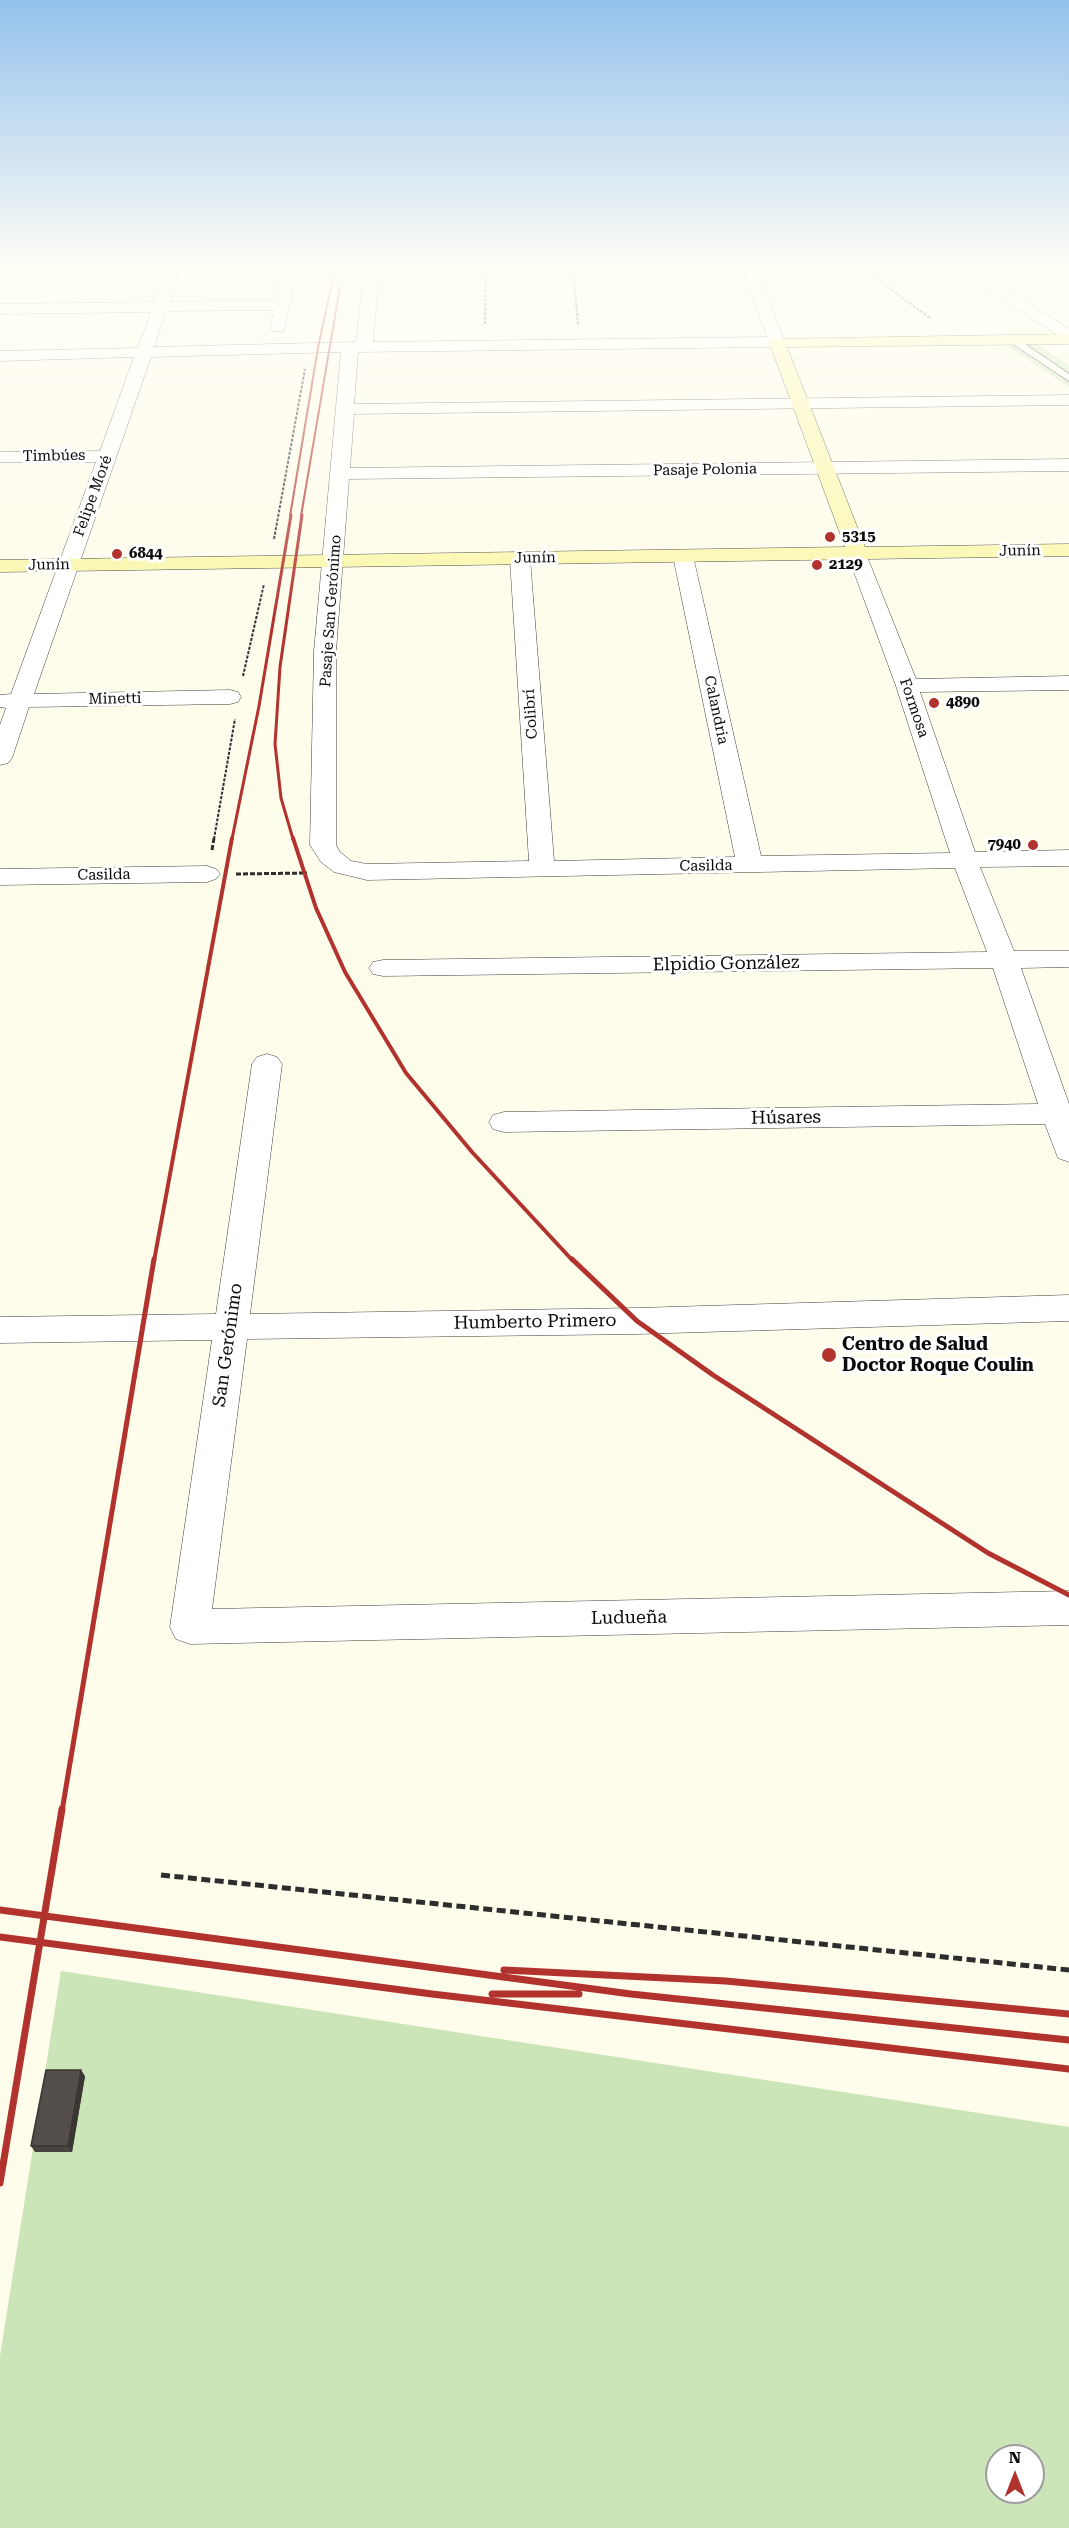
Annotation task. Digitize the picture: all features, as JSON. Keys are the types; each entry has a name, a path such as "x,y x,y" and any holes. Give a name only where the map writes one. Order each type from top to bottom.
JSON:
{"main road":[{"name":"Formosa","path":"794,386 857,553"},
{"name":"Junín","path":"0,566 1069,550"}],"street":[{"name":"Felipe Moré","path":"0,758 10,701 69,565 133,386"},
{"name":"Pasaje San Gerónimo","path":"343,867 330,856 323,845 325,651 345,409 349,386"},
{"path":"345,409 1069,400"},
{"name":"Timbúes","path":"0,457 107,456"},
{"name":"Pasaje Polonia","path":"340,474 1069,465"},
{"name":"Formosa","path":"857,553 907,686 965,861 1062,1115 1069,1151"},
{"name":"Calandria","path":"683,556 750,865"},
{"name":"Colibrí","path":"520,559 542,869"},
{"path":"907,686 1069,684"},
{"name":"Minetti","path":"10,701 236,696"},
{"name":"Casilda","path":"343,867 367,872 1069,858"},
{"name":"Casilda","path":"0,877 207,874"},
{"name":"Elpidio González","path":"383,968 1069,959"},
{"name":"San Gerónimo","path":"190,1627 267,1064"},
{"name":"Húsares","path":"504,1122 1062,1115"},
{"name":"Humberto Primero","path":"0,1330 141,1330 231,1326 637,1321 1069,1308"},
{"name":"Ludueña","path":"190,1627 1069,1608"}],"path":[{"path":"302,386 269,562 236,696 207,874 304,874 343,867"},
{"path":"162,1875 1069,1970"}],"green space":[{"path":"61,1971 1069,2127 1069,2528 0,2528 0,2356"}],"building":[{"path":"46,2070 81,2070 68,2146 31,2146"}],"railway":[{"path":"290,516 312,386"},
{"path":"301,516 323,386"},
{"path":"232,839 259,706 291,515"},
{"path":"293,839 281,798 275,744 280,667 302,515"},
{"path":"154,1261 232,838"},
{"path":"293,838 316,908 345,972 406,1073 472,1152 573,1261"},
{"path":"62,1811 154,1259"},
{"path":"572,1259 637,1321 713,1375 988,1553 1069,1595"},
{"path":"44,1916 62,1809"},
{"path":"0,1910 44,1916"},
{"path":"40,1942 44,1916"},
{"path":"44,1916 631,1994 1069,2040"},
{"path":"0,1937 40,1942"},
{"path":"0,2183 40,1942"},
{"path":"40,1942 432,1994 1069,2069"},
{"path":"504,1970 726,1981 1069,2014"},
{"path":"492,1994 579,1994"}],"place":[{"name":"5315","path":"830,537"},
{"name":"6844","path":"117,554"},
{"name":"2129","path":"817,565"},
{"name":"4890","path":"934,703"},
{"name":"7940","path":"1033,845"},
{"name":"Centro de Salud Doctor Roque Coulin","path":"829,1355"}]}
